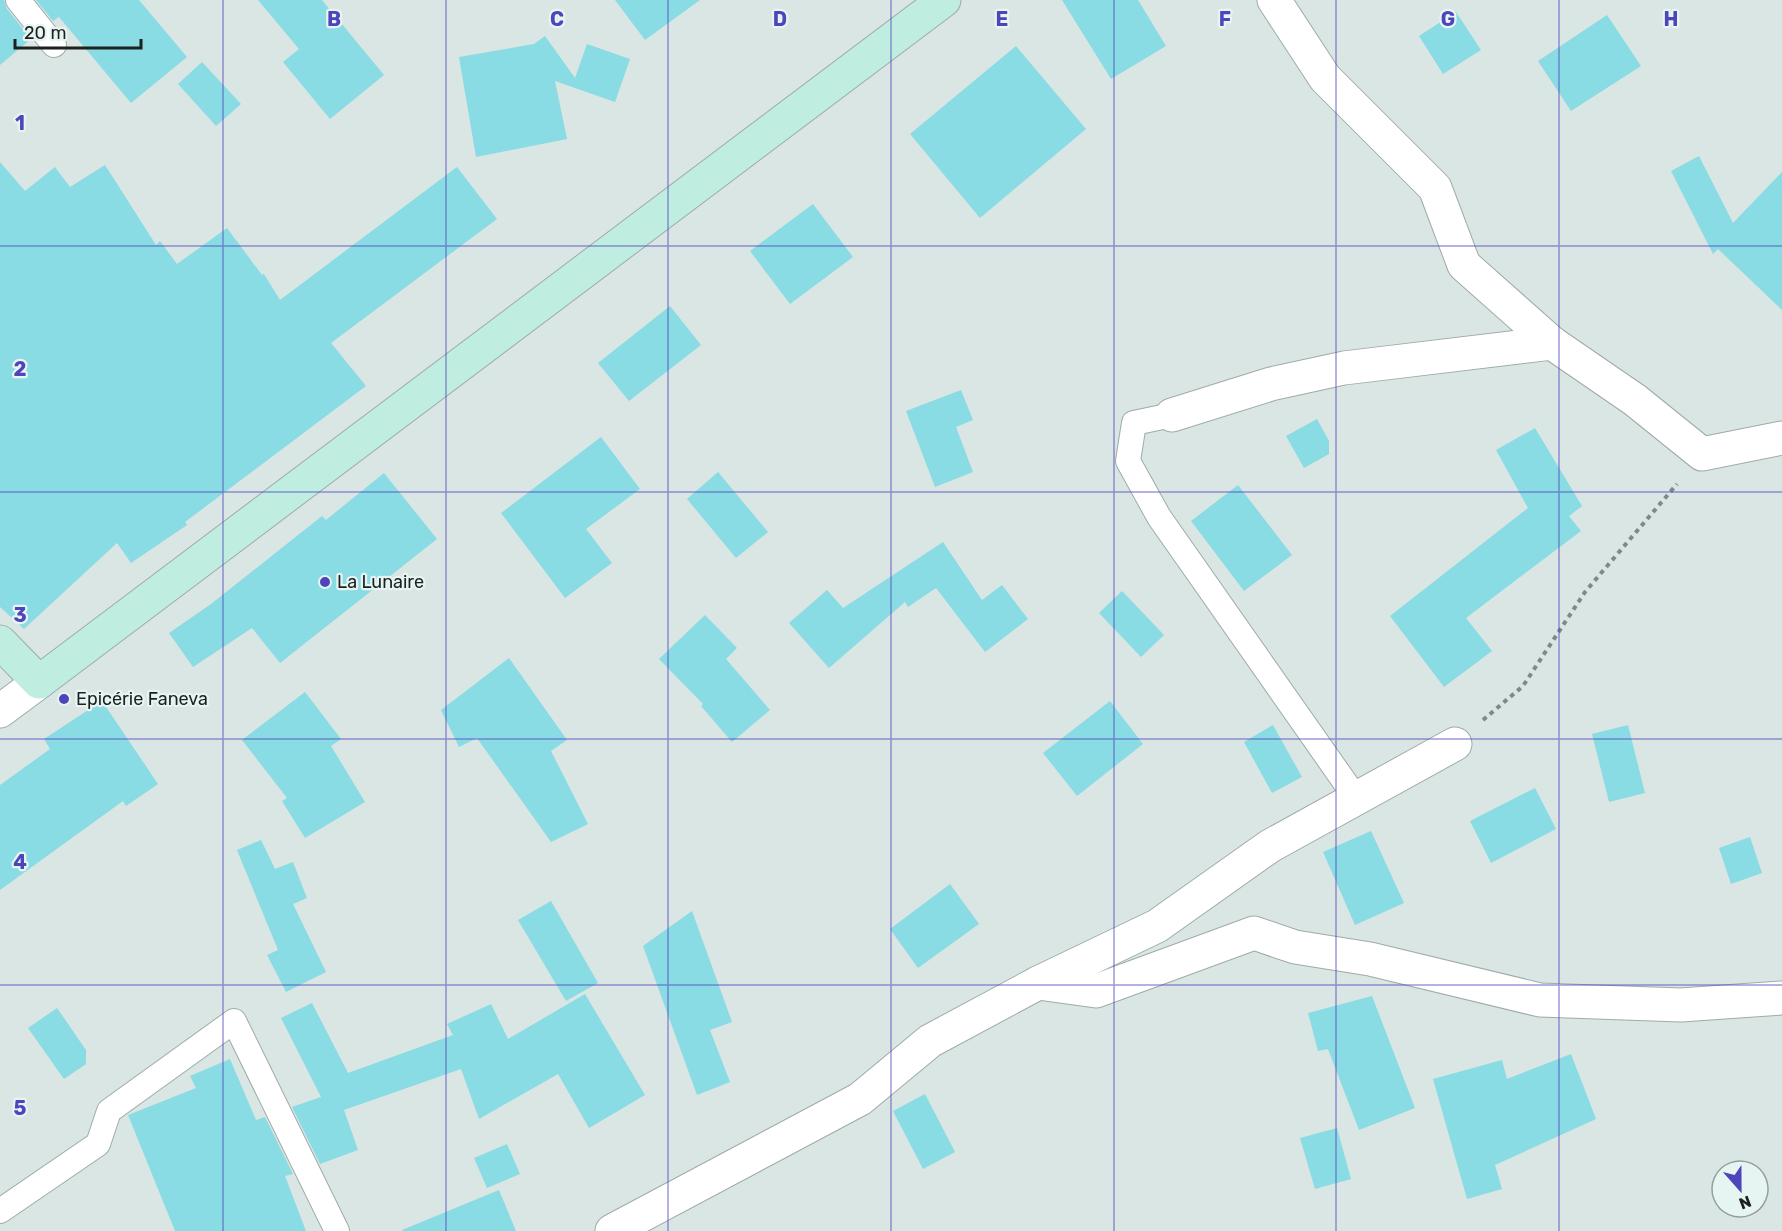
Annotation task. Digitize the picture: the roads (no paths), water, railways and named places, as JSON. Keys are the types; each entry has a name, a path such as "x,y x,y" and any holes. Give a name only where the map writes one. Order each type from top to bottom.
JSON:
{"main road":[{"path":"0,642 39,682 944,0"}],"street":[{"path":"1274,0 1325,78 1435,188 1464,265 1552,343 1635,400 1702,454 1782,438"},
{"path":"1172,416 1271,384 1344,368 1552,343"},
{"path":"0,711 39,682"},
{"path":"612,1231 860,1100 930,1041 1038,983 1157,926 1270,846 1455,744"},
{"path":"1038,983 1096,991 1254,933 1295,947 1370,959 1540,1000 1681,1005 1782,999"}],"lane":[{"path":"18,0 54,45"},
{"path":"1172,416 1134,423 1128,461 1173,536 1356,798"},
{"path":"0,1211 98,1144 109,1112 234,1021 337,1231"}],"place":[{"name":"La Lunaire","path":"325,582"},
{"name":"Epicérie Faneva","path":"64,699"}]}
